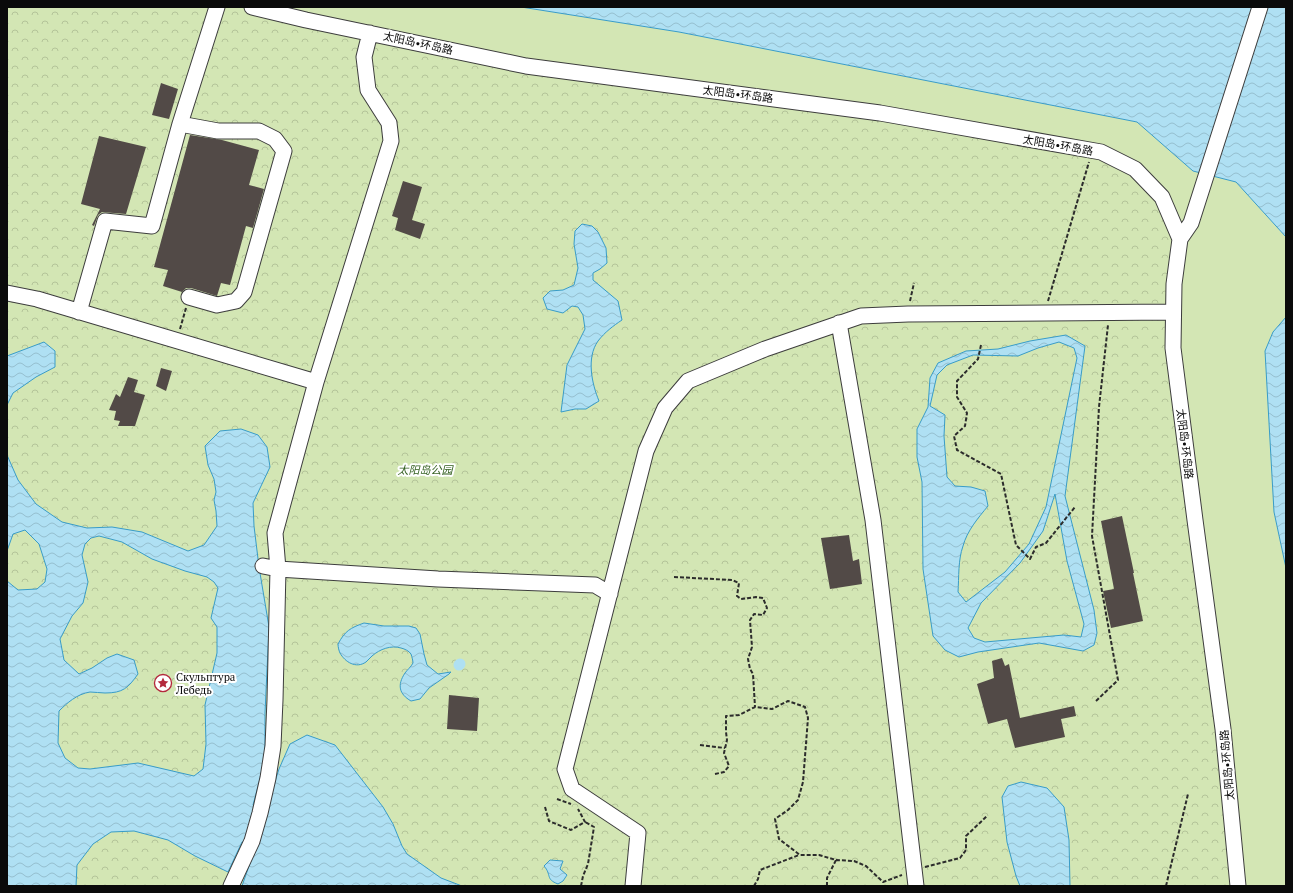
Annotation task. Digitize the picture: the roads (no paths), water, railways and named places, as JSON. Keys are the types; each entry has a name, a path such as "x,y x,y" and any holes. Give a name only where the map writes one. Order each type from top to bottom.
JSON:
{"street":[{"path":"79,312 105,221 152,226 180,124 217,7"},
{"name":"太阳岛•环岛路","path":"252,7 526,66 880,112 1102,152 1135,169 1162,197 1180,239 1174,284 1173,348 1223,729 1238,886"},
{"path":"1180,239 1191,223 1260,7"},
{"path":"231,886 252,841 260,813 273,746 271,568 275,533 316,382 391,141 389,123 368,90 364,57 370,33"},
{"path":"180,124 218,132 259,131 275,139 284,151 244,292 236,301 217,305 189,297"},
{"path":"7,293 37,299 316,382"},
{"path":"633,886 638,833 572,789 565,769 646,451 665,408 688,381 747,355 861,316 908,314 1173,312"},
{"path":"839,324 873,520 916,886"},
{"path":"271,568 438,579 596,585 610,594"}],"water":[{"path":"521,7 1286,7 1286,237 1236,182 1193,171 1137,122 679,32"},
{"path":"582,224 592,226 598,232 606,248 607,263 593,273 593,280 618,301 622,320 609,329 598,341 592,355 592,379 599,401 586,409 575,409 561,412 567,365 585,329 583,315 578,307 572,306 563,313 547,309 543,298 550,291 563,290 574,285 578,268 574,244 575,231"},
{"path":"1286,317 1286,568 1274,512 1265,351 1273,332"},
{"path":"1066,335 1085,346 1065,496 1094,610 1097,633 1094,645 1083,651 1039,643 978,652 959,657 945,650 933,636 923,569 922,482 917,457 917,429 928,407 930,378 938,363 966,351 998,349 1030,341","holes":["1059,342 1074,348 1077,358 1046,507 1029,544 1005,572 966,602 958,592 961,551 970,530 988,506 985,491 971,487 955,486 947,477 944,436 945,415 930,406 937,375 947,365 973,355 1018,356","1055,494 1067,561 1084,624 1081,637 1064,635 985,642 974,638 968,628 981,603 1020,563 1043,531"]},
{"path":"44,342 55,351 55,367 36,377 13,393 7,405 7,356"},
{"path":"241,429 258,435 267,447 270,467 253,503 259,567 269,627 265,713 265,760 253,805 260,813 267,807 279,769 290,744 307,735 335,745 383,807 407,854 441,878 462,886 242,886 256,846 252,841 242,842 228,872 195,856 168,840 134,831 111,832 93,844 77,865 76,886 7,886 7,581 18,590 37,589 45,582 47,569 39,544 25,530 13,534 7,551 7,455 18,480 36,504 62,522 87,528 112,527 142,532 188,551 204,545 217,526 214,500 216,492 214,479 208,465 205,446 220,431","holes":["99,536 122,542 152,559 207,577 214,582 218,588 211,618 217,627 217,653 205,705 206,744 203,769 194,776 138,763 90,769 78,768 65,758 58,743 59,711 65,705 85,693 111,693 121,691 128,686 138,674 134,660 117,654 79,674 64,660 60,639 72,616 83,603 88,582 82,555 85,544 91,538"]},
{"path":"364,623 384,626 409,626 416,628 420,634 427,665 438,674 451,672 429,688 420,699 411,701 400,689 402,677 413,663 411,654 408,651 397,647 386,648 372,656 366,662 358,665 348,662 340,653 338,644 343,636 351,628"},
{"path":"1021,782 1047,788 1064,807 1069,840 1070,886 1020,886 1007,842 1002,797 1008,786"},
{"path":"550,860 563,861 560,869 567,875 563,881 558,884 551,880 544,866"}],"place":[{"name":"Скульптура Лебедь","path":"163,683"}],"park label":[{"name":"太阳岛公园","path":"425,470"}]}
